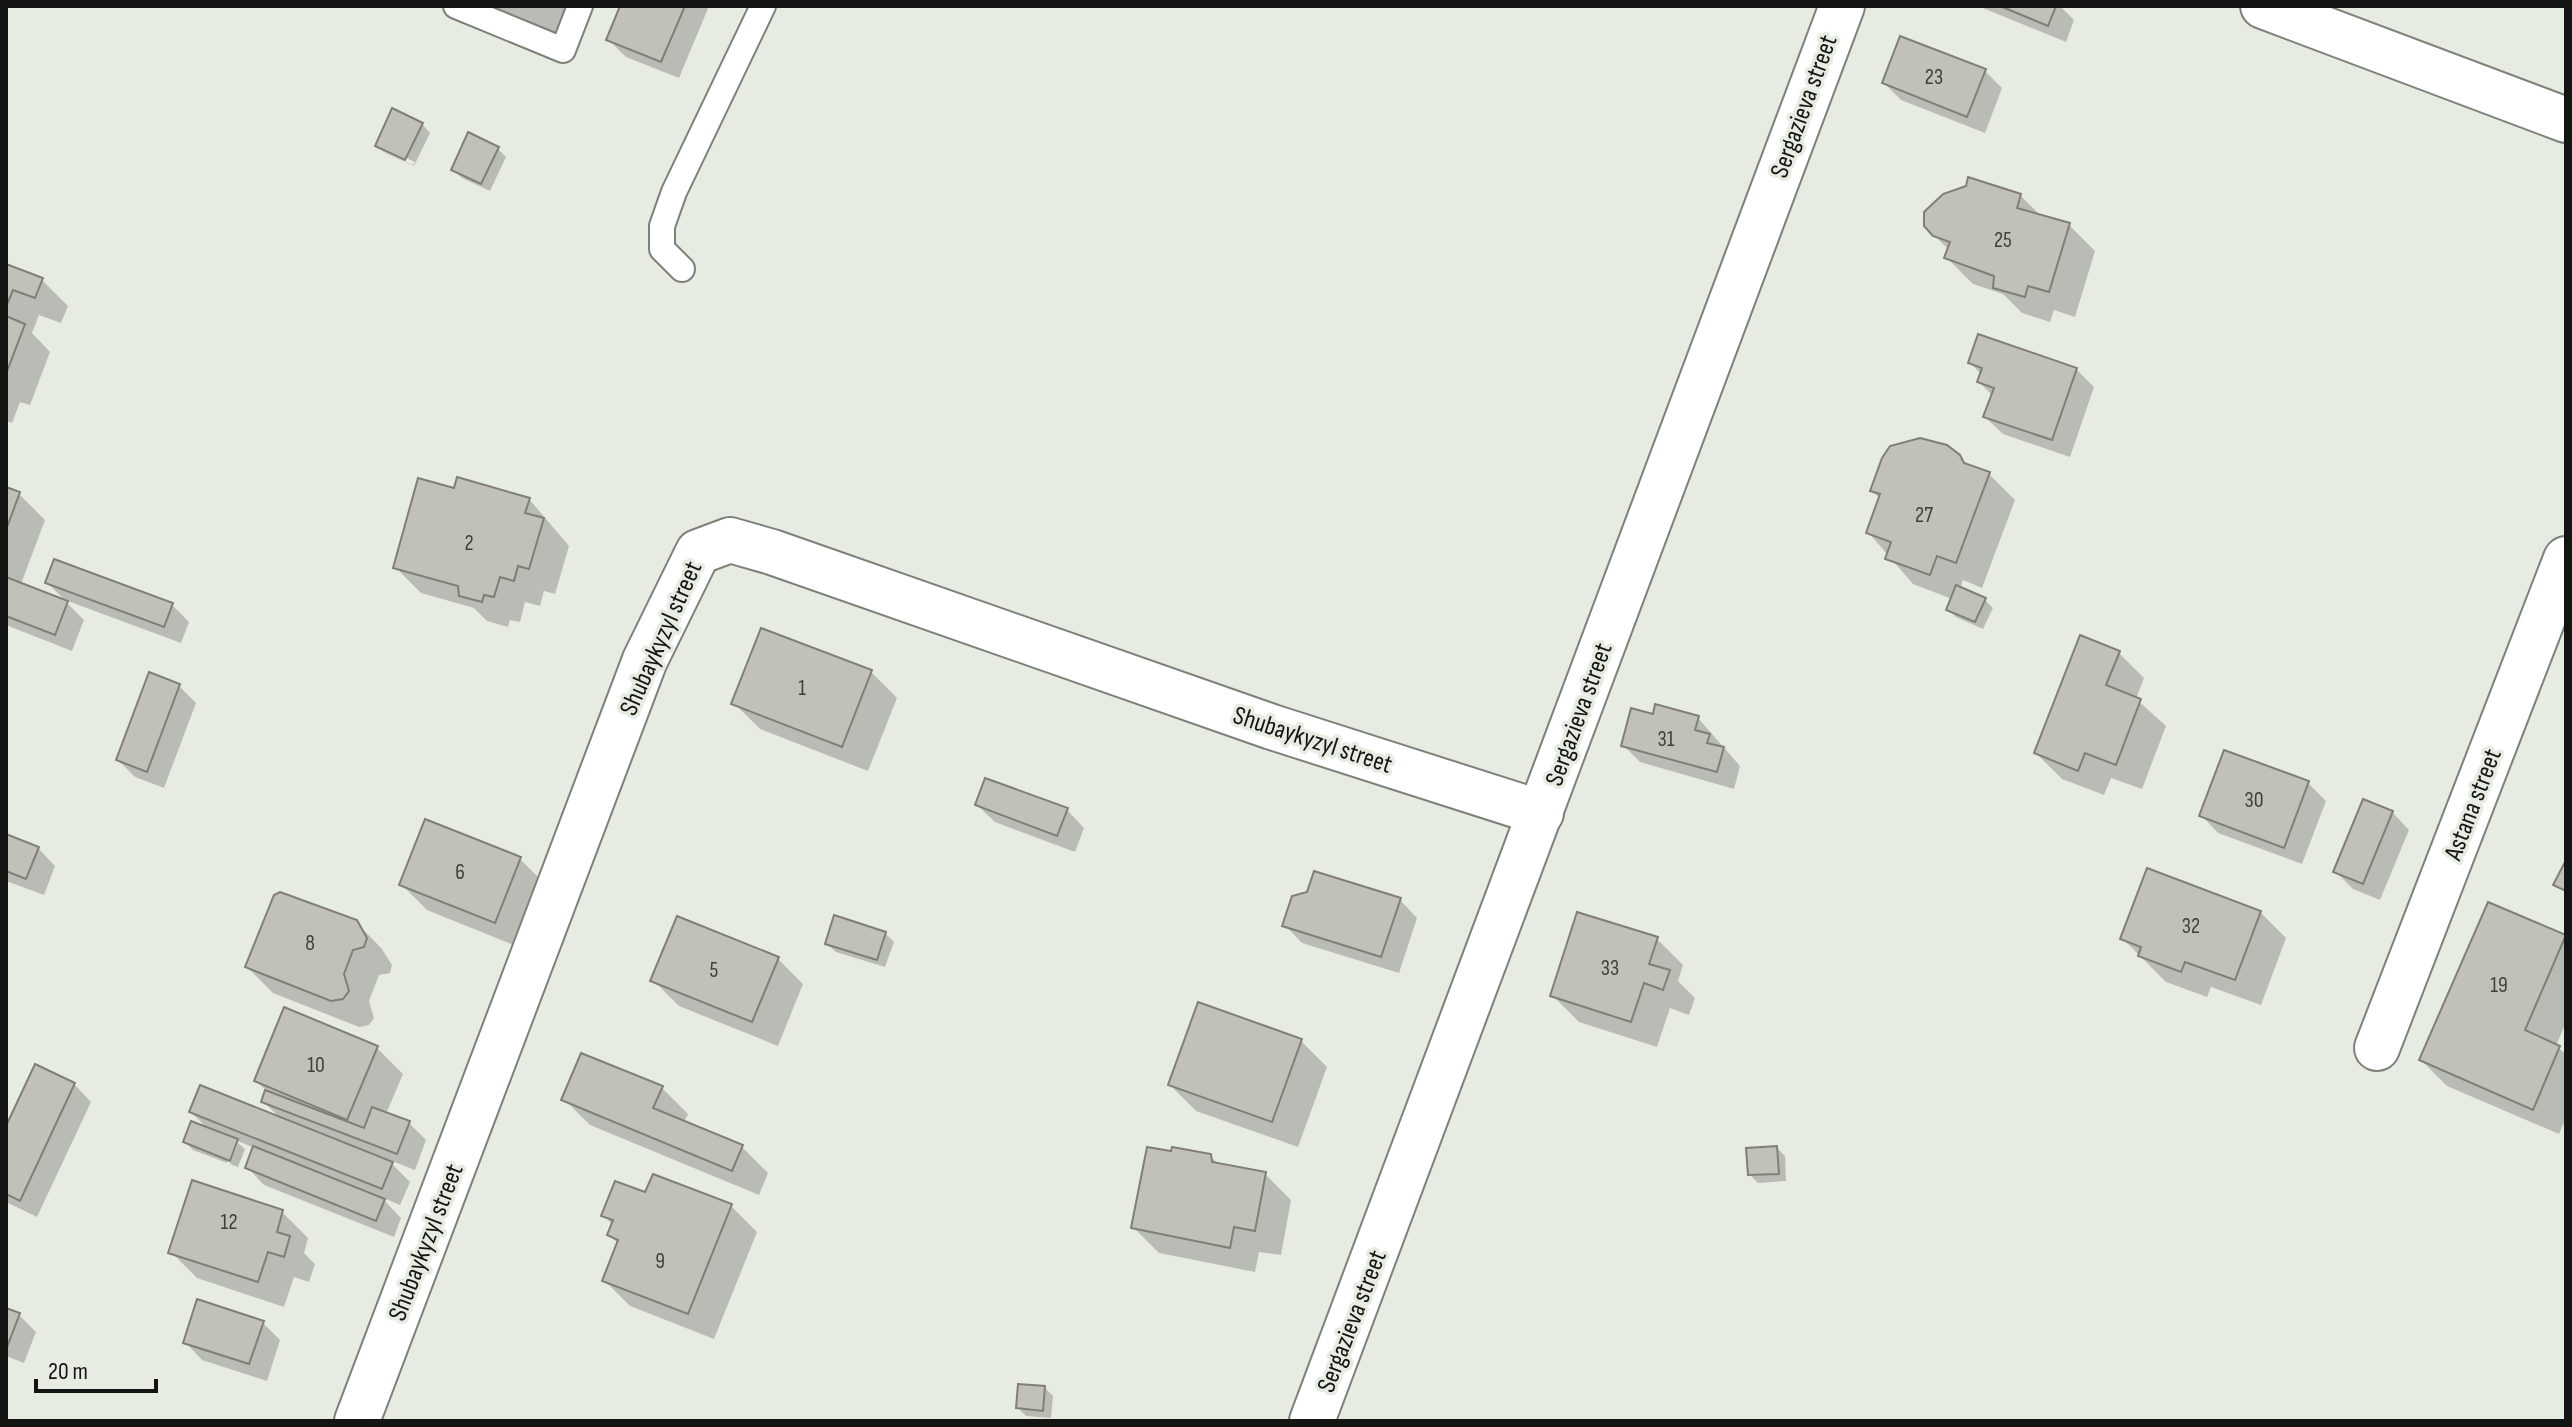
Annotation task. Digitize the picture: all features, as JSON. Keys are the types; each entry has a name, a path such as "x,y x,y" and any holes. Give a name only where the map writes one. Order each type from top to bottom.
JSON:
{"street":[{"name":"Sergazieva street","path":"1312,1421 1842,6"},
{"path":"2263,6 2566,120"},
{"name":"Shubaykyzyl street","path":"357,1421 645,660 698,552 730,540 772,552 1272,727 1541,813"},
{"name":"Astana street","path":"2377,1048 2566,559"}],"lane":[{"path":"456,6 563,50 580,6"},
{"path":"682,269 662,249 662,226 674,192 763,6"}],"building":[{"path":"620,6 685,6 661,62 606,40"},
{"path":"2000,6 2056,6 2048,26"},
{"path":"1900,36 1986,69 1967,117 1882,83"},
{"path":"392,108 423,123 405,160 375,146"},
{"path":"468,132 499,147 481,184 451,170"},
{"path":"1968,177 2021,194 2017,208 2070,223 2049,292 2028,286 2025,297 1993,288 1994,276 1944,258 1950,242 1933,236 1924,226 1924,212 1943,194 1966,186"},
{"path":"6,264 43,278 35,298 13,290 6,307"},
{"path":"6,316 25,324 6,374"},
{"path":"1978,334 2077,368 2052,440 1983,417 1994,388 1977,382 1982,368 1968,363"},
{"path":"1920,438 1947,445 1960,455 1964,463 1990,472 1956,563 1937,556 1930,575 1885,559 1891,542 1866,533 1880,494 1870,491 1882,458 1890,446"},
{"path":"457,477 530,498 525,513 544,518 529,569 518,566 514,581 500,577 494,597 484,595 482,602 459,596 458,586 393,568 418,478 454,488"},
{"path":"6,487 20,492 6,530"},
{"path":"54,559 173,603 164,627 45,583"},
{"path":"6,577 68,601 55,635 6,616"},
{"path":"1956,585 1986,598 1975,622 1946,610"},
{"path":"761,628 872,670 842,747 731,704"},
{"path":"2080,635 2120,651 2106,685 2141,699 2116,765 2085,753 2078,771 2034,753"},
{"path":"149,672 180,684 147,772 116,760"},
{"path":"1655,704 1699,716 1695,730 1710,734 1707,743 1724,747 1717,772 1621,746 1631,708 1653,714"},
{"path":"2224,750 2309,781 2284,848 2199,816"},
{"path":"985,778 1068,808 1057,836 975,805"},
{"path":"2363,799 2393,811 2363,884 2333,872"},
{"path":"425,819 521,857 495,923 399,885"},
{"path":"6,834 39,847 26,879 6,871"},
{"path":"2566,860 2566,891 2553,885"},
{"path":"2147,868 2261,911 2235,980 2185,962 2181,972 2138,956 2141,947 2120,939"},
{"path":"1314,871 1401,898 1381,957 1282,926 1292,896 1307,892"},
{"path":"280,892 357,920 367,938 364,947 353,950 344,974 349,991 343,999 331,1001 245,967 274,895"},
{"path":"2488,902 2566,935 2525,1030 2560,1046 2533,1110 2419,1060"},
{"path":"1577,912 1658,937 1649,964 1670,970 1663,990 1644,983 1631,1022 1550,996"},
{"path":"834,915 886,932 877,960 825,944"},
{"path":"677,916 779,957 752,1022 650,981"},
{"path":"1198,1002 1302,1039 1272,1122 1168,1085"},
{"path":"284,1007 378,1046 347,1120 254,1081"},
{"path":"581,1053 663,1086 653,1108 743,1145 732,1171 561,1100"},
{"path":"35,1064 75,1083 20,1201 6,1194 6,1126"},
{"path":"200,1085 393,1162 382,1189 189,1112"},
{"path":"265,1090 364,1128 372,1107 410,1121 397,1154 261,1102"},
{"path":"191,1121 238,1139 230,1161 183,1142"},
{"path":"253,1146 385,1199 376,1221 245,1168"},
{"path":"1777,1146 1779,1174 1748,1175 1746,1148"},
{"path":"1147,1147 1171,1151 1172,1147 1211,1154 1212,1162 1266,1172 1255,1231 1234,1227 1230,1248 1131,1228"},
{"path":"653,1174 732,1204 688,1314 602,1281 618,1240 607,1235 613,1220 601,1216 615,1181 645,1192"},
{"path":"192,1180 283,1210 277,1232 290,1236 284,1257 268,1252 258,1282 168,1253"},
{"path":"197,1299 264,1321 249,1364 183,1343"},
{"path":"6,1308 20,1313 7,1347 6,1346"},
{"path":"1018,1384 1045,1386 1043,1411 1016,1408"}]}
